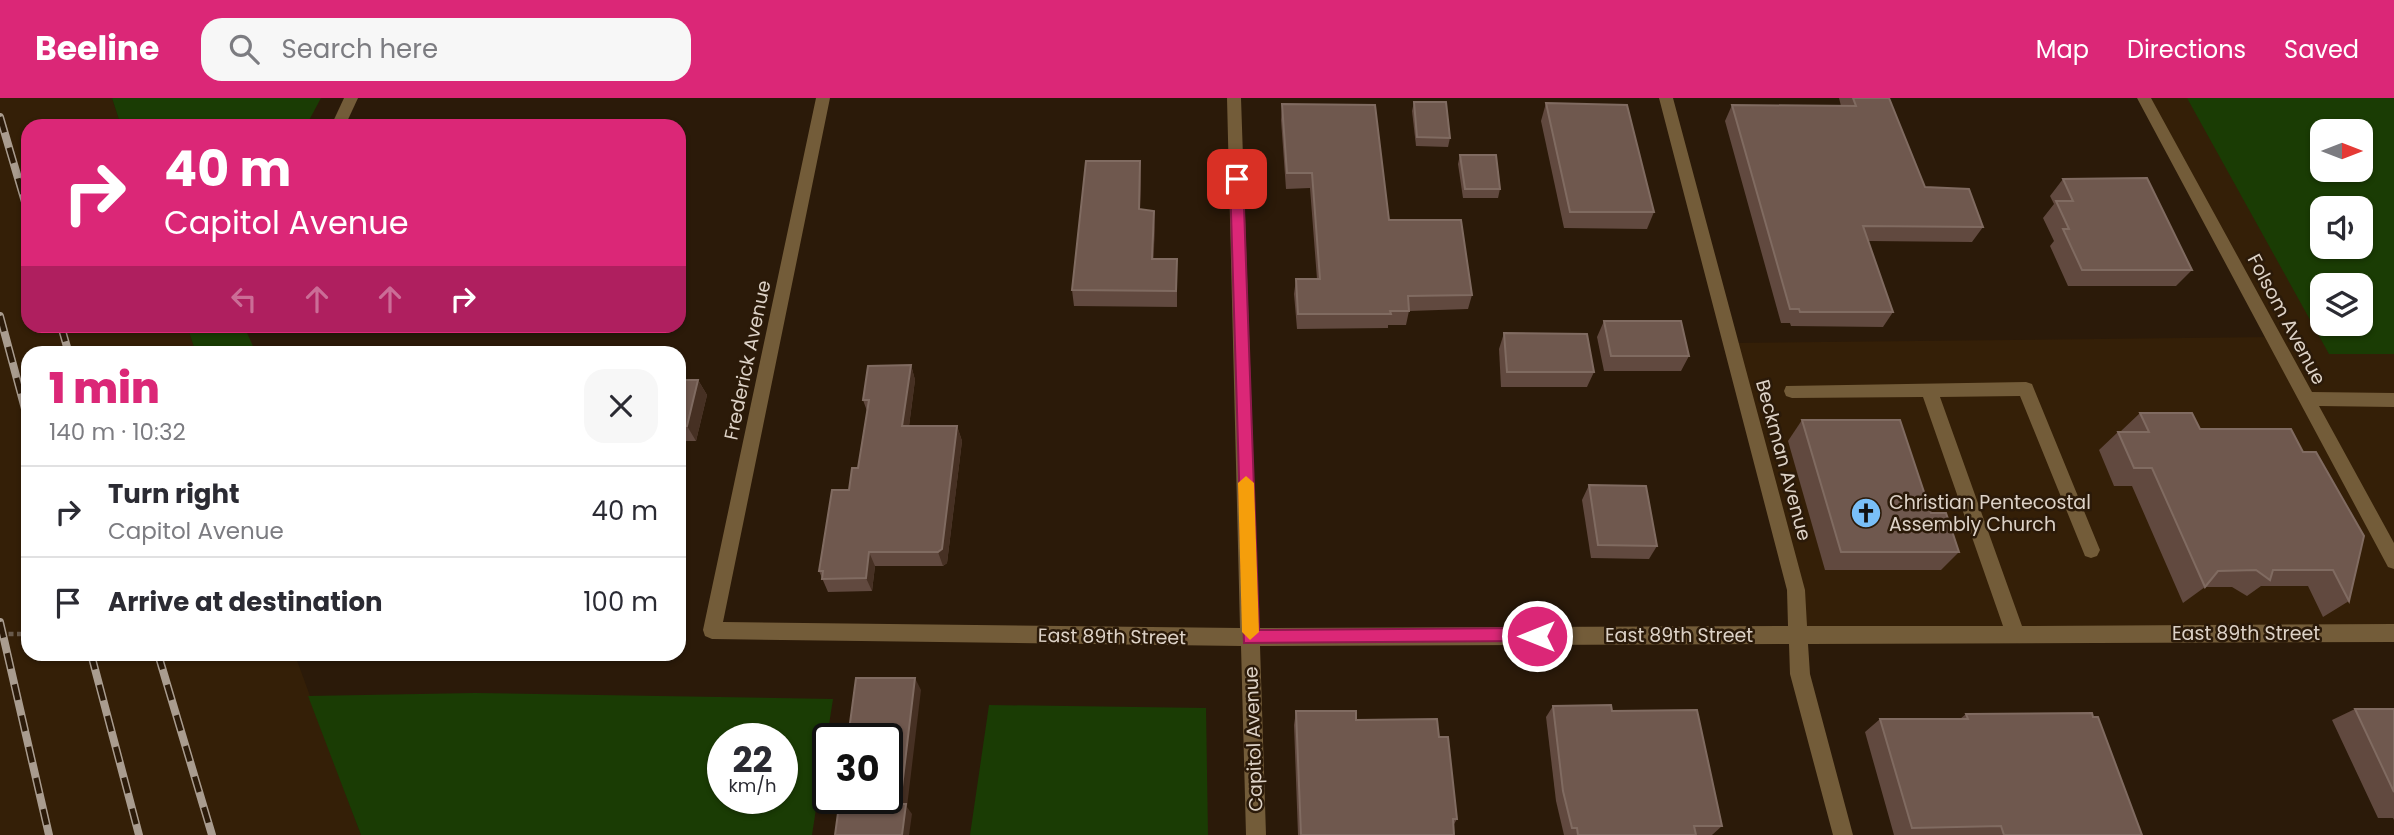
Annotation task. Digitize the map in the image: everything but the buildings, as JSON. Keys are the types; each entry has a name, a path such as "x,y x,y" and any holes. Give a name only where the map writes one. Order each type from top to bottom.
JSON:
{"street":[{"path":"341,119 351,98"},
{"name":"Frederick Avenue","path":"712,630 823,98"},
{"name":"Capitol Avenue","path":"1234,98 1256,835"},
{"name":"Beckman Avenue","path":"1666,98 1796,590 1800,674 1843,835"},
{"name":"Folsom Avenue","path":"2144,98 2394,561"},
{"path":"1792,391 2026,389 2091,550"},
{"path":"1929,390 2015,634"},
{"path":"2306,399 2394,400"},
{"name":"East 89th Street","path":"712,630 1250,638 2394,634"}],"path":[{"path":"0,634 21,634"}],"shaded area":[{"path":"0,98 112,98 119,119 21,119 21,333 189,333 194,346 21,346 21,661 297,661 361,835 0,835"},
{"path":"2144,98 2394,98 2394,633 1799,633 1731,343 2272,337"}],"green space":[{"path":"112,98 321,98 310,119 119,119"},
{"path":"2187,98 2394,98 2394,354 2329,354 2319,336 2373,336 2373,273 2310,273 2310,320"},
{"path":"189,333 247,333 253,346 194,346"},
{"path":"475,693 833,699 829,723 812,723 812,814 815,814 812,835 361,835 308,696"},
{"path":"989,705 1206,708 1208,835 970,835"}],"railway":[{"path":"0,117 21,188"},
{"path":"0,316 21,394"},
{"path":"63,333 67,346"},
{"path":"0,622 49,835"},
{"path":"93,661 139,835"},
{"path":"160,661 212,835"}],"slow traffic":[{"path":"1246,483 1250,632"}],"place":[{"name":"Christian Pentecostal Assembly Church","path":"1866,513"}],"route":[{"path":"1237,179 1250,638 1537,636"}]}
